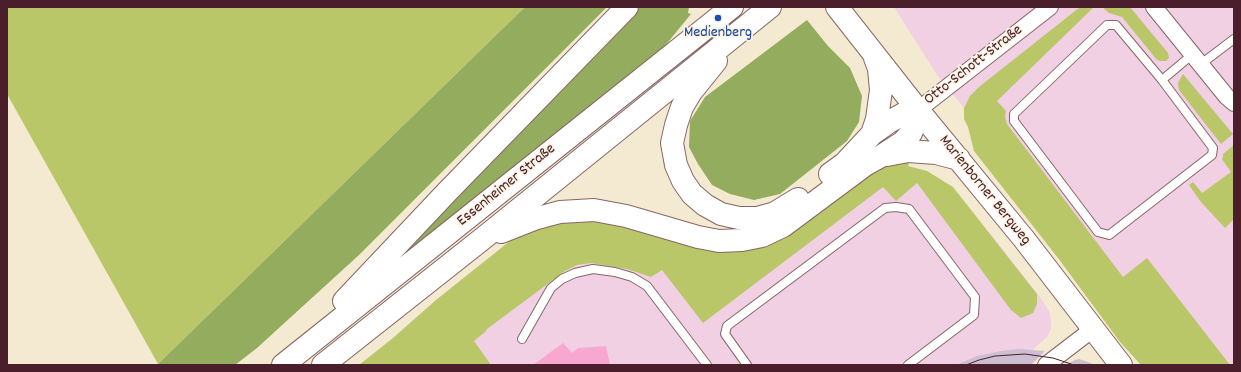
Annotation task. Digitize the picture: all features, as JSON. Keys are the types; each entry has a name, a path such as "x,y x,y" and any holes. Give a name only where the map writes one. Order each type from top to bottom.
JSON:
{"main road":[{"path":"289,359 441,198 627,7"},
{"name":"Essenheimer Straße","path":"289,359 732,7"},
{"name":"Essenheimer Straße","path":"323,365 481,240 770,7"},
{"name":"Marienborner Bergweg","path":"841,12 918,110 959,158 1121,365"},
{"path":"739,32 691,92 682,107 674,131 672,143 676,165 683,181 692,194 705,205 721,214 739,218 757,218 775,214 793,203 845,163 872,134 897,117 918,110"},
{"path":"872,134 877,119 880,90 879,69 874,54"},
{"path":"481,240 560,212 594,210 626,216 698,237 719,241 742,240 762,236 783,226 865,165 903,142 911,133 918,110"},
{"path":"883,155 908,151 936,153 959,158"}],"street":[{"name":"Otto-Schott-Straße","path":"918,110 1050,7"},
{"path":"1154,7 1227,97 1234,103"},
{"path":"1046,365 1093,329"}],"lane":[{"path":"1107,25 1116,25 1162,80 1213,148 1212,155 1109,235 1098,232 1014,122 1014,114 1107,25"},
{"path":"1162,80 1234,39"},
{"path":"747,365 725,334 728,326 885,208 896,207 909,209 975,297 974,315 908,365"},
{"path":"522,339 551,288 562,279 575,273 593,269 615,272 632,277 647,286 707,365"}],"shaded area":[{"path":"894,7 1234,7 1234,365 1198,365 978,125 937,75"},
{"path":"910,159 908,166 927,171 969,207 1040,297 1049,311 1051,329 1047,337 1016,365 359,365 393,338 436,300 510,241 711,246"},
{"path":"1018,349 1045,351 1031,365 956,365 977,356"},
{"path":"1079,359 1096,365 1065,365"}],"green space":[{"path":"7,7 525,7 158,364 7,94"},
{"path":"525,7 607,7 359,255 257,348 235,365 157,365"},
{"path":"640,7 689,7 688,13 691,14 664,47 399,260 396,256"},
{"path":"1080,7 1094,7 997,101 1006,111 1005,116 1007,124 1123,277 1147,258 1230,365 1141,365 1120,342 1058,258 974,151 968,127 964,119 964,108 970,96 979,87"},
{"path":"1102,7 1130,7 1168,53 1169,58 1166,61 1157,60 1122,17 1109,13"},
{"path":"807,20 828,46 850,68 862,96 859,122 847,141 780,194 754,200 730,194 712,185 689,147 690,121 705,97"},
{"path":"1183,74 1233,134 1221,144 1179,90 1178,83"},
{"path":"1234,145 1234,219 1225,228 1201,202 1189,185 1193,182 1202,193 1231,172 1222,159 1223,154"},
{"path":"910,159 908,166 927,171 953,187 1037,294 1037,304 1033,313 1021,318 1011,310 917,183 896,201 883,187 703,323 662,270 651,277 627,269 591,263 577,265 565,271 487,329 474,341 491,365 359,365 393,338 436,300 510,241 537,226 585,217 711,246 872,167"}],"building":[{"path":"563,343 572,353 578,348 606,346 610,365 533,365"}],"tram line":[{"path":"966,365 995,356 1025,354 1053,358 1074,365"}],"place":[{"name":"Medienberg","path":"718,18"}]}
